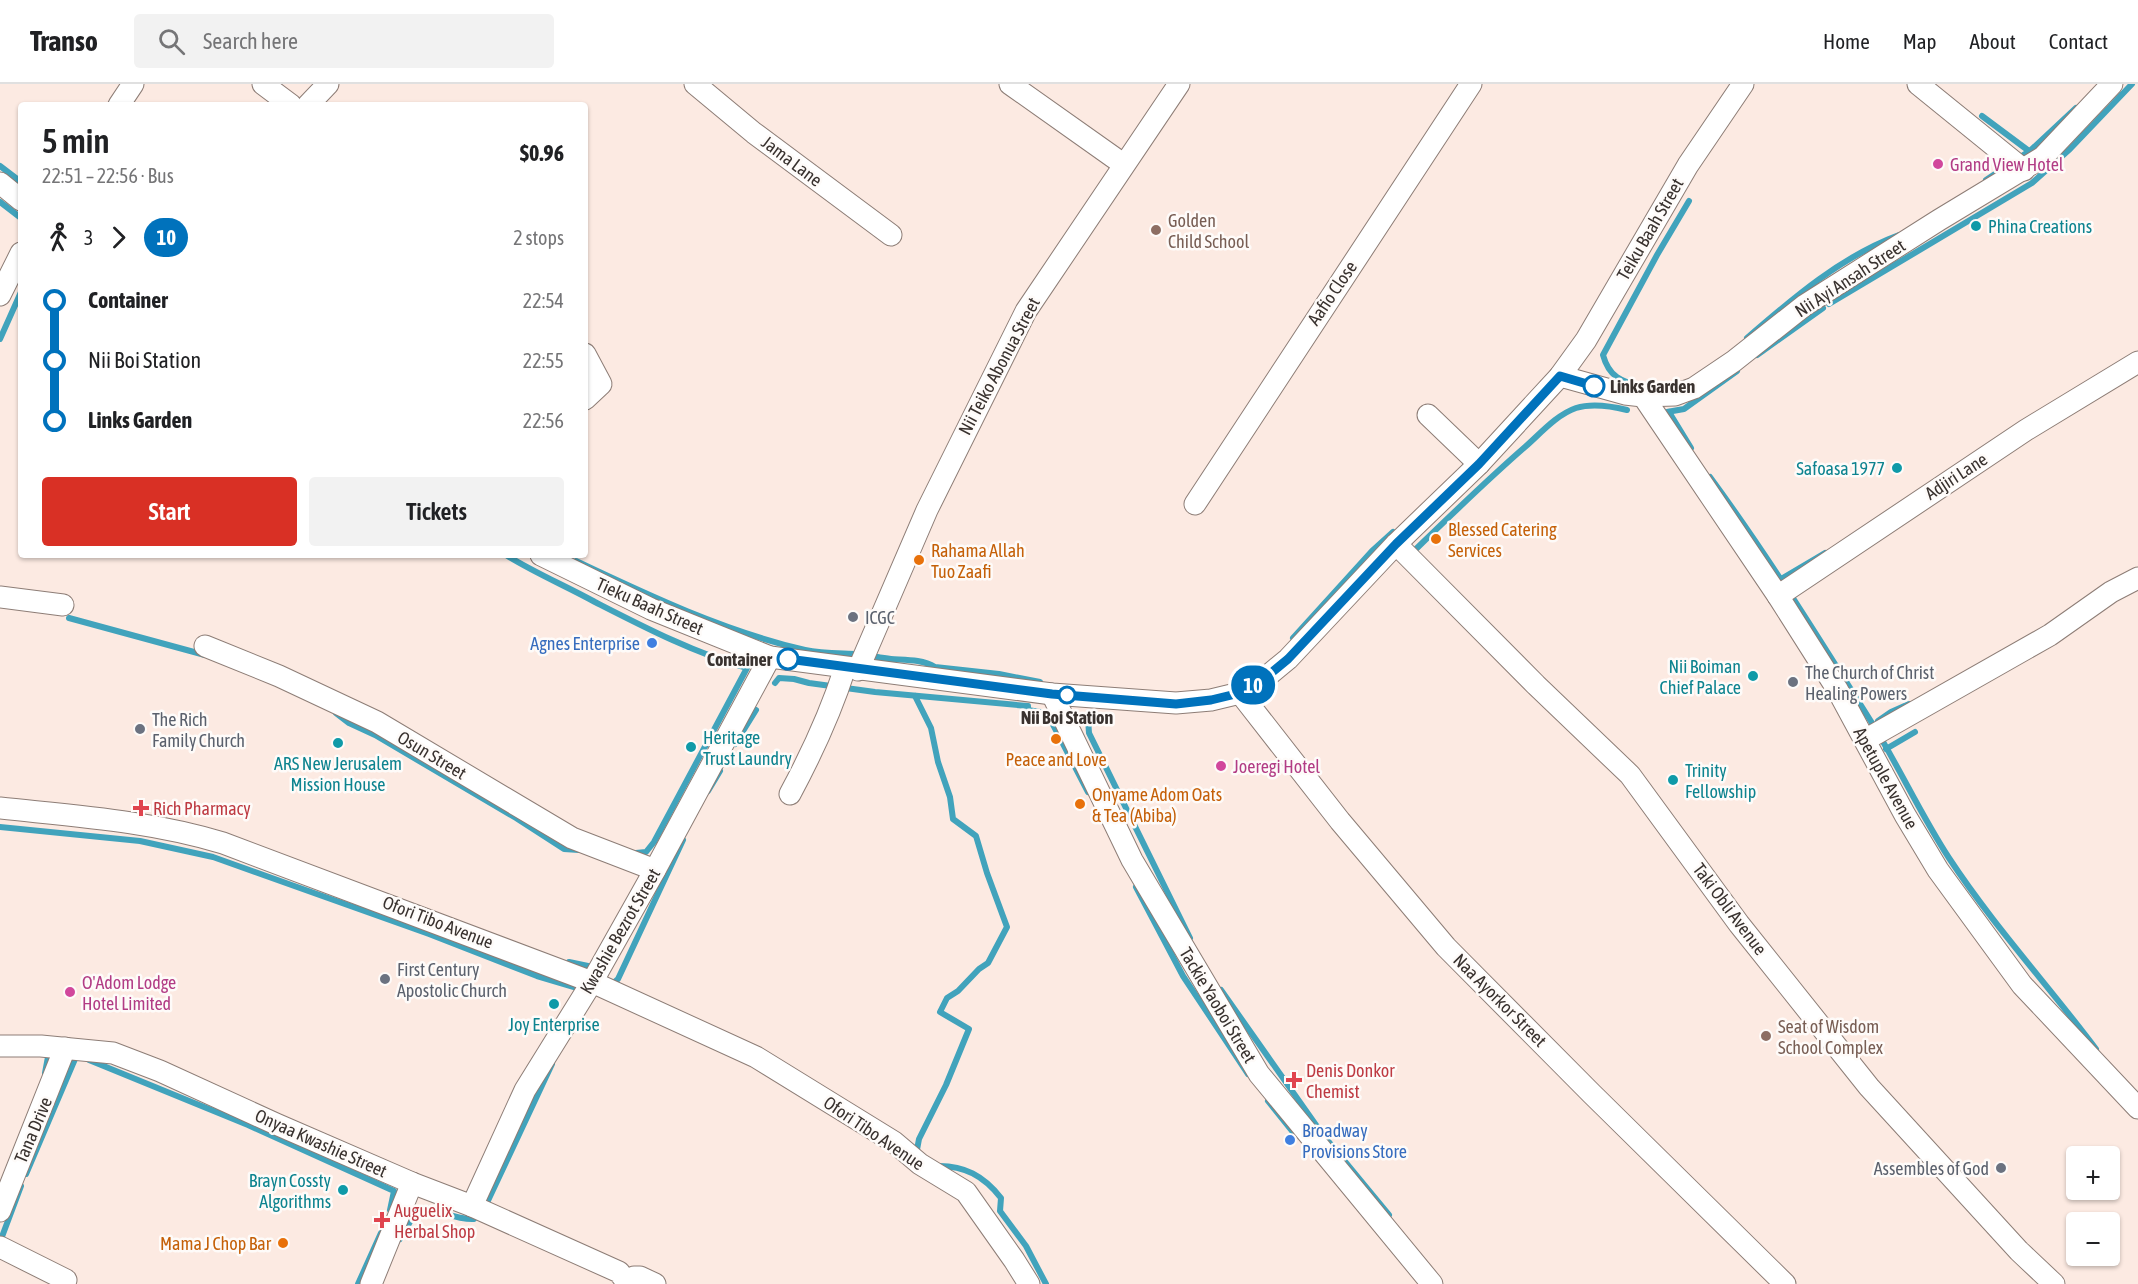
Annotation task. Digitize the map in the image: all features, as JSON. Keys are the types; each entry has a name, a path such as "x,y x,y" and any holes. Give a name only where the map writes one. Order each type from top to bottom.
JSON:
{"street":[{"path":"121,102 133,84"},
{"path":"263,84 287,102"},
{"path":"311,102 328,84"},
{"name":"Jama Lane","path":"695,84 754,133 891,235"},
{"path":"1010,84 1123,165"},
{"name":"Nii Teiko Abonua Street","path":"790,794 1026,311 1179,84"},
{"name":"Aafio Close","path":"1195,504 1472,84"},
{"name":"Teiku Baah Street","path":"1560,376 1586,340 1688,165 1743,84"},
{"path":"1918,84 2024,170"},
{"name":"Nii Ayi Ansah Street","path":"1560,376 1625,394 1643,396 1675,396 1694,388 1734,361 1805,305 2043,157 2112,84"},
{"path":"0,183 18,198"},
{"path":"0,295 18,259"},
{"path":"588,360 601,384 588,396"},
{"name":"Adjiri Lane","path":"1778,596 2026,430 2138,362"},
{"name":"Tieku Baah Street","path":"547,558 651,609 770,657 1052,694 1176,704 1211,700 1240,693 1265,678 1288,659 1396,544 1479,464 1560,376"},
{"name":"Apetuple Avenue","path":"1643,396 1778,596 1837,689 1905,815 1938,870 2022,985 2138,1108"},
{"path":"1428,415 1479,464"},
{"name":"Taki Obli Avenue","path":"1396,544 1630,776 1739,924 1869,1087 2019,1251 2054,1284"},
{"path":"1865,740 2050,635 2111,592 2138,578"},
{"path":"0,597 63,605"},
{"name":"Osun Street","path":"205,646 279,676 353,710 572,838 655,870"},
{"name":"Kwashie Bezrot Street","path":"472,1206 525,1090 592,982 770,657"},
{"name":"Naa Ayorkor Street","path":"1240,693 1340,821 1446,946 1785,1284"},
{"name":"Tackie Yaoboi Street","path":"1052,694 1132,860 1259,1074 1432,1284"},
{"name":"Ofori Tibo Avenue","path":"0,808 192,833 224,843 592,982 756,1057 894,1142 920,1164 966,1192 1029,1284"},
{"name":"Onyaa Kwashie Street","path":"0,1046 65,1048 113,1053 160,1071 412,1183 472,1206 619,1272 628,1284"},
{"name":"Tana Drive","path":"0,1211 65,1048"},
{"path":"371,1284 412,1183"},
{"path":"0,1247 66,1280"},
{"path":"628,1284 634,1277 640,1277 654,1284"}],"waterway":[{"path":"1829,304 2032,183 2070,149 2132,84"},
{"path":"1986,180 2031,150 2076,108"},
{"path":"1982,116 2029,151"},
{"path":"0,166 18,180"},
{"path":"1641,387 1627,383 1612,373 1603,355 1689,201"},
{"path":"0,202 18,216"},
{"path":"1747,338 1800,293 1838,266 1899,235"},
{"path":"0,339 18,299"},
{"path":"1757,355 1823,308"},
{"path":"1667,412 1684,409 1737,371"},
{"path":"1416,549 1497,472 1562,415 1576,408 1595,405 1627,410"},
{"path":"1669,412 1691,448"},
{"path":"1710,477 1773,568 1852,692 1949,858 1984,907 2096,1049"},
{"path":"1293,638 1372,551 1393,532"},
{"path":"1781,579 1825,553"},
{"path":"511,558 651,630 708,655 747,668 654,842 646,852 636,853"},
{"path":"576,561 716,623 805,650 913,660 935,667 999,674 1040,682"},
{"path":"69,618 205,655"},
{"path":"775,683 779,678 794,679 875,692 1028,706 1028,710 1051,714"},
{"path":"915,696 931,728 938,762 950,797 953,819 976,836 1007,927 988,963 958,991 947,998 940,1012 969,1029 946,1085 919,1139 916,1155"},
{"path":"1878,721 1909,704"},
{"path":"735,744 756,710"},
{"path":"336,713 349,723 375,735 516,818 564,849 579,850"},
{"path":"1047,713 1088,792"},
{"path":"1067,716 1099,720"},
{"path":"1088,719 1089,733 1190,938"},
{"path":"1886,749 1915,732"},
{"path":"708,791 720,771"},
{"path":"0,827 140,841 213,857 429,934 537,976 574,987"},
{"path":"610,986 618,979 683,840"},
{"path":"1136,887 1183,976 1248,1074"},
{"path":"569,962 588,966"},
{"path":"1221,990 1323,1135 1389,1215"},
{"path":"45,1073 48,1057"},
{"path":"26,1174 75,1059"},
{"path":"89,1060 248,1125 394,1191 390,1210"},
{"path":"485,1207 552,1064"},
{"path":"1268,1101 1292,1131"},
{"path":"936,1166 956,1167 973,1173 994,1190 1001,1198 1000,1211 1026,1246 1046,1284"},
{"path":"0,1242 21,1186"},
{"path":"400,1239 418,1208 432,1209 466,1219 474,1219 478,1215"},
{"path":"358,1284 381,1233"}],"bus line":[{"name":"10","path":"788,659 858,670 1093,698 1176,704 1211,700 1240,693 1265,678 1288,659 1396,544 1479,464 1560,376 1594,386"}],"place":[{"name":"Grand View Hotel","path":"1938,164"},
{"name":"Phina Creations","path":"1976,226"},
{"name":"Golden Child School","path":"1156,230"},
{"name":"Links Garden","path":"1594,386"},
{"name":"Safoasa 1977","path":"1897,468"},
{"name":"Blessed Catering Services","path":"1436,539"},
{"name":"Rahama Allah Tuo Zaafi","path":"919,560"},
{"name":"ICGC","path":"853,617"},
{"name":"Agnes Enterprise","path":"652,643"},
{"name":"Container","path":"788,659"},
{"name":"Nii Boiman Chief Palace","path":"1753,676"},
{"name":"The Church of Christ Healing Powers","path":"1793,682"},
{"name":"Nii Boi Station","path":"1067,695"},
{"name":"The Rich Family Church","path":"140,729"},
{"name":"Peace and Love","path":"1056,739"},
{"name":"ARS New Jerusalem Mission House","path":"338,743"},
{"name":"Heritage Trust Laundry","path":"691,747"},
{"name":"Joeregi Hotel","path":"1221,766"},
{"name":"Trinity Fellowship","path":"1673,780"},
{"name":"Onyame Adom Oats & Tea (Abiba)","path":"1080,804"},
{"name":"Rich Pharmacy","path":"141,808"},
{"name":"First Century Apostolic Church","path":"385,979"},
{"name":"O'Adom Lodge Hotel Limited","path":"70,992"},
{"name":"Joy Enterprise","path":"554,1004"},
{"name":"Seat of Wisdom School Complex","path":"1766,1036"},
{"name":"Denis Donkor Chemist","path":"1294,1080"},
{"name":"Broadway Provisions Store","path":"1290,1140"},
{"name":"Assembles of God","path":"2001,1168"},
{"name":"Brayn Cossty Algorithms","path":"343,1190"},
{"name":"Auguelix Herbal Shop","path":"382,1220"},
{"name":"Mama J Chop Bar","path":"283,1243"}]}
